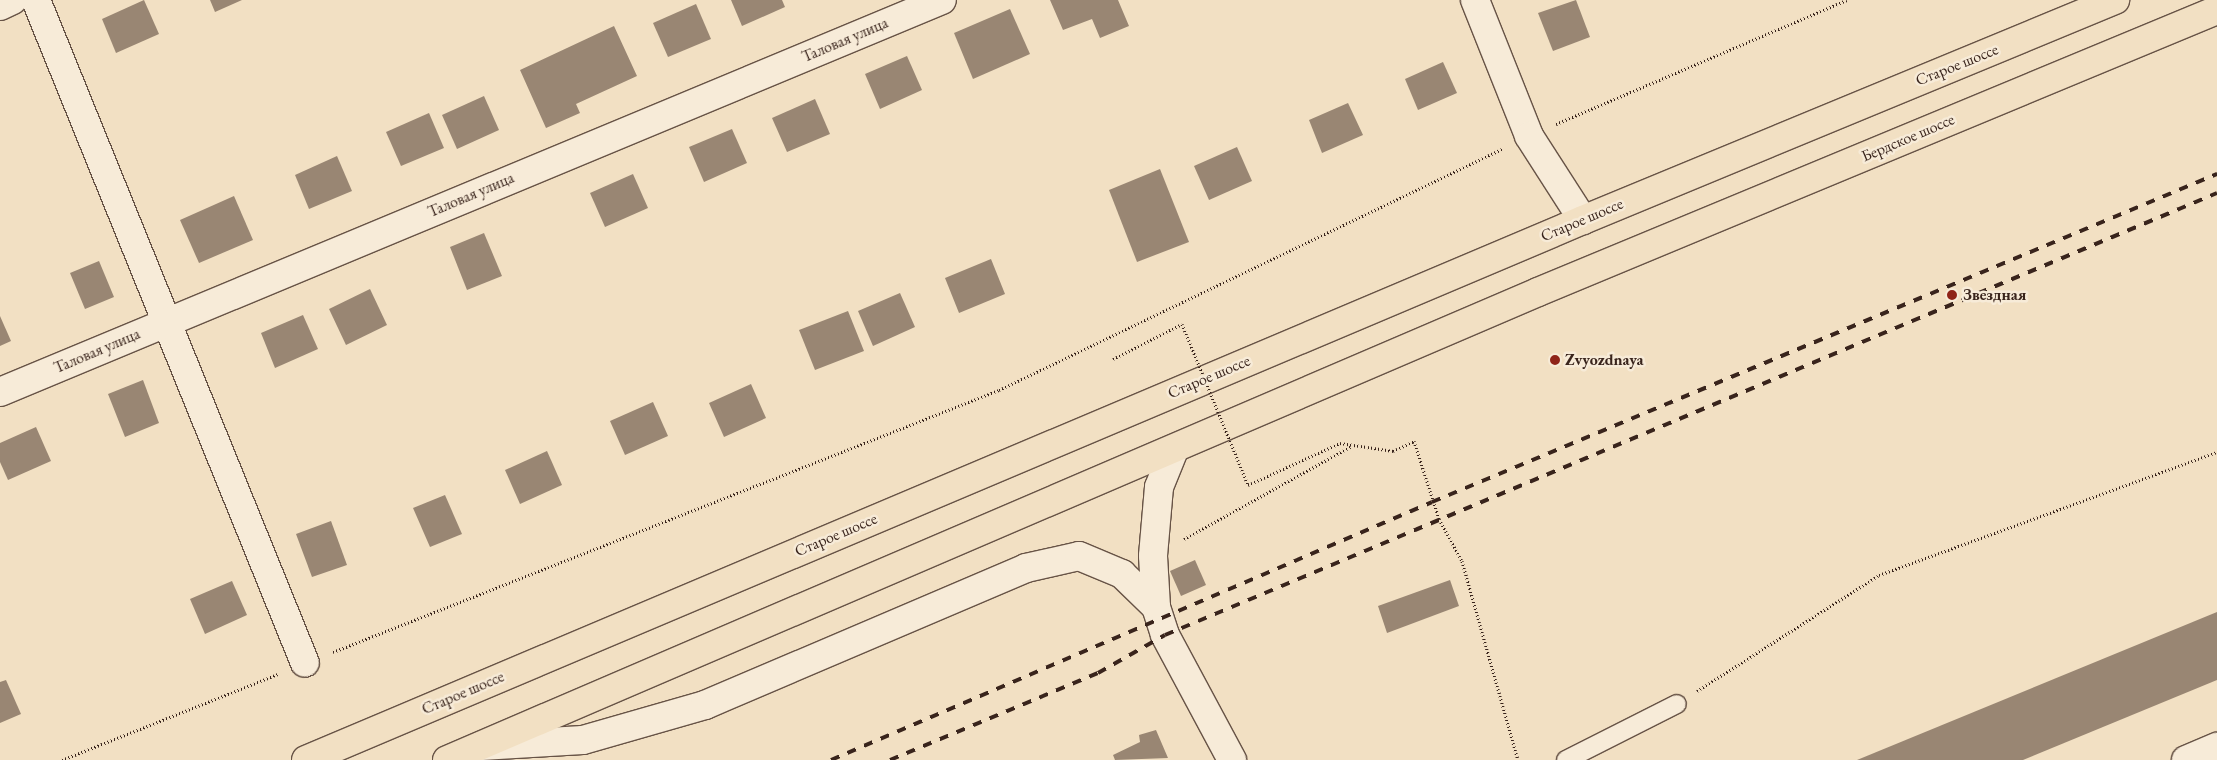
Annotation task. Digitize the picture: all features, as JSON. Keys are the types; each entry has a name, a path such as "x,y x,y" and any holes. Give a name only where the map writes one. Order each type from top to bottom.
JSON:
{"highway":[{"name":"Старое шоссе","path":"306,760 1583,220 2115,0"},
{"name":"Бердское шоссе","path":"1174,450 1599,267 2217,10"},
{"path":"447,760 1174,450"}],"street":[{"path":"0,6 13,0"},
{"path":"36,0 164,322 305,663"},
{"name":"Таловая улица","path":"0,392 164,322 942,0"},
{"path":"1475,0 1529,136 1583,220"},
{"path":"1174,450 1159,487 1153,556 1156,608 1169,643 1232,760"},
{"path":"479,746 583,740 705,705 1026,568 1079,556 1122,574 1156,608"},
{"path":"2186,760 2217,747"}],"lane":[{"path":"1566,760 1677,704"}],"path":[{"path":"62,760 998,390 1529,136 1847,0"},
{"path":"1113,359 1182,324 1248,485 1340,443 1393,451 1414,441 1439,519 1462,561 1518,760"},
{"path":"1153,556 1352,446"},
{"path":"1677,704 1879,575 2217,452"}],"building":[{"path":"144,0 159,34 116,53 102,19"},
{"path":"210,0 242,0 215,12"},
{"path":"731,0 782,0 785,7 742,26"},
{"path":"1050,0 1118,0 1129,26 1100,38 1092,19 1063,30"},
{"path":"1576,0 1590,37 1553,51 1538,13"},
{"path":"696,4 711,39 668,57 653,23"},
{"path":"1010,9 1030,54 973,79 954,33"},
{"path":"614,26 637,76 576,104 580,113 546,128 520,70"},
{"path":"907,56 922,90 880,109 865,74"},
{"path":"1443,62 1457,93 1418,110 1405,79"},
{"path":"484,96 499,130 457,149 442,115"},
{"path":"815,99 830,134 787,152 772,118"},
{"path":"1348,103 1363,135 1322,153 1309,120"},
{"path":"429,113 444,148 401,166 386,132"},
{"path":"732,129 747,163 704,182 689,147"},
{"path":"1237,147 1252,181 1209,200 1194,166"},
{"path":"337,156 352,191 309,209 295,175"},
{"path":"1160,169 1189,242 1137,262 1109,190"},
{"path":"633,174 648,208 605,227 590,193"},
{"path":"234,196 253,240 199,263 180,220"},
{"path":"484,233 502,276 467,290 450,247"},
{"path":"991,259 1005,294 959,313 945,278"},
{"path":"99,261 114,297 85,309 70,273"},
{"path":"370,289 387,325 346,345 329,309"},
{"path":"900,293 915,327 873,346 858,311"},
{"path":"848,311 864,351 815,370 799,330"},
{"path":"303,315 318,349 275,368 261,333"},
{"path":"0,316 11,341 0,346"},
{"path":"143,380 159,423 125,437 108,394"},
{"path":"751,384 766,418 724,437 709,403"},
{"path":"653,402 668,436 625,455 610,421"},
{"path":"36,427 51,461 8,480 0,462 0,443"},
{"path":"547,451 562,485 520,504 505,470"},
{"path":"445,495 462,534 430,547 413,508"},
{"path":"331,521 347,565 312,577 296,534"},
{"path":"1195,560 1206,585 1181,596 1170,571"},
{"path":"1450,580 1459,606 1387,633 1378,606"},
{"path":"232,581 247,615 205,634 190,599"},
{"path":"2217,612 2217,680 2023,760 1857,760"},
{"path":"6,680 21,714 0,723 0,682"},
{"path":"1156,730 1168,758 1115,760 1113,755 1140,742 1139,735"}],"railway":[{"path":"831,760 1432,502 2217,174"},
{"path":"890,760 1098,673 1165,635 2217,193"}],"place":[{"name":"Звездная","path":"1952,295"},
{"name":"Zvyozdnaya","path":"1555,360"}]}
